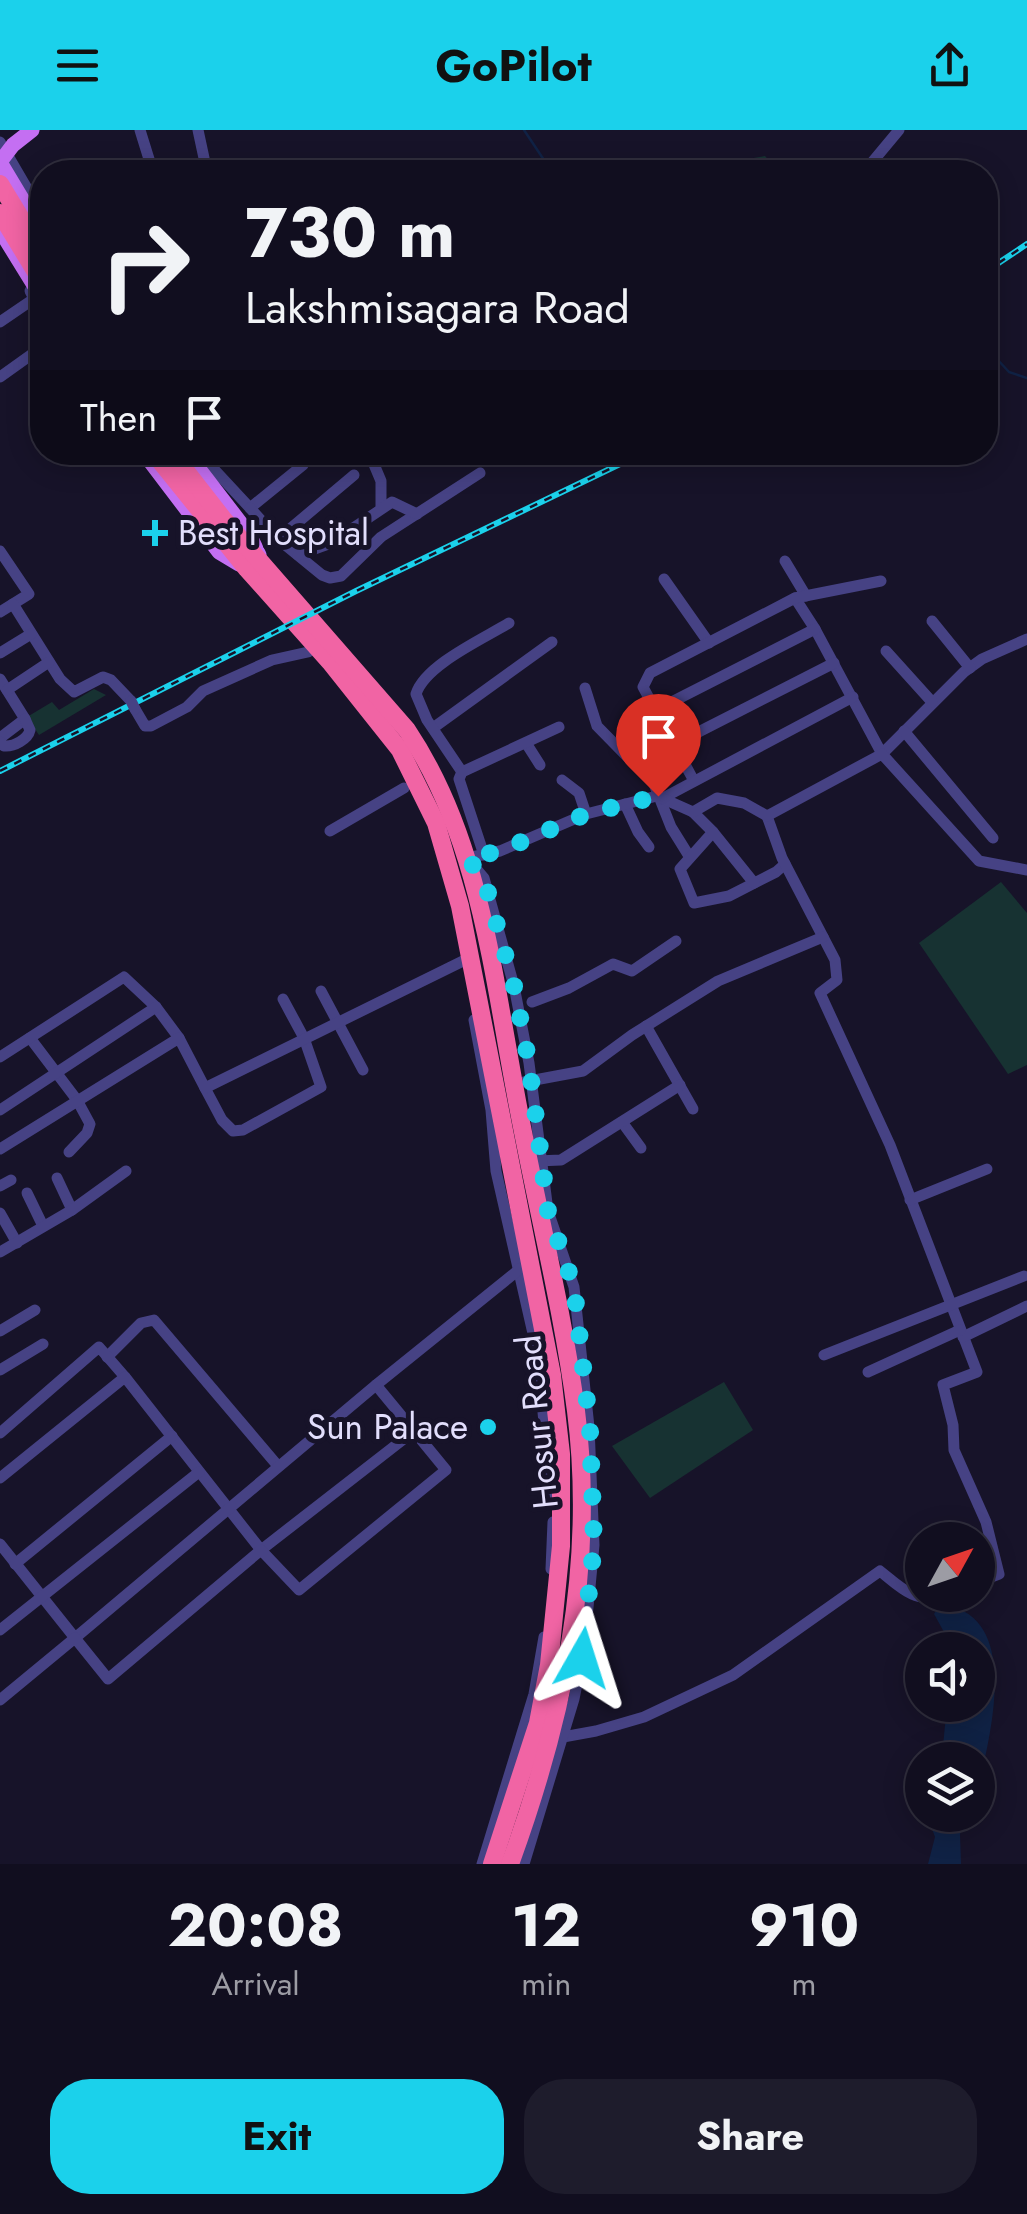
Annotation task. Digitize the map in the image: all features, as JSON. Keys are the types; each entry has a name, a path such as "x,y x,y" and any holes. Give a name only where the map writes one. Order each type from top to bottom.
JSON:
{"highway":[{"path":"0,184 30,234"},
{"path":"0,211 30,274"},
{"path":"164,465 255,565"},
{"path":"180,465 220,525"},
{"name":"Hosur Road","path":"255,565 389,735 418,782 436,823 456,890 552,1375 561,1454 561,1546 550,1665 538,1723 492,1864"},
{"name":"Hosur Road","path":"255,565 407,730 440,786 476,856 522,1082 574,1399 581,1525 574,1623 564,1684 540,1780 510,1864"}],"main road":[{"path":"30,203 2,155 32,130"},
{"path":"0,211 26,193"},
{"path":"0,230 30,278"},
{"path":"152,465 219,552 255,565"},
{"path":"199,465 249,534 255,565"}],"street":[{"path":"140,130 149,160"},
{"path":"198,130 204,158"},
{"path":"874,160 898,130"},
{"path":"26,193 30,198"},
{"path":"0,243 30,280"},
{"path":"0,322 30,295"},
{"path":"0,376 30,355"},
{"path":"203,465 278,539 330,578 341,576 381,537 480,473"},
{"path":"250,508 303,465"},
{"path":"374,465 381,481 381,506"},
{"path":"278,539 354,476"},
{"path":"298,555 331,543 381,506 399,503 417,514"},
{"path":"0,552 29,594 0,612"},
{"path":"786,561 815,629 882,754 979,862 1027,870"},
{"path":"664,579 708,643"},
{"path":"694,782 643,687 650,673 801,597 881,581"},
{"path":"13,604 60,679 74,692 104,677 111,680 145,726 152,726 187,706 204,691 272,660 308,652 316,645"},
{"path":"932,621 970,668"},
{"path":"462,772 416,694 434,669 509,623"},
{"path":"658,709 815,629"},
{"path":"0,653 31,634"},
{"path":"768,816 882,754 970,668 1027,639"},
{"path":"433,728 552,642"},
{"path":"886,651 932,702"},
{"path":"0,740 25,719 4,684 50,662"},
{"path":"675,744 834,663"},
{"path":"584,688 596,726 654,784 671,828 690,856"},
{"path":"558,727 462,772 459,779 476,856 500,851 586,814 660,797 853,697"},
{"path":"904,731 993,838"},
{"path":"526,743 540,765"},
{"path":"562,780 579,793 586,814"},
{"path":"330,831 404,788"},
{"path":"660,797 693,812 754,883"},
{"path":"693,812 717,798 744,803 768,816 785,864 835,960 838,980 820,993 890,1144 976,1372 942,1385 953,1425 954,1450 986,1522"},
{"path":"625,804 650,847"},
{"path":"712,832 680,869 694,903 725,898 785,864"},
{"path":"456,890 452,905 491,1110 496,1170 538,1350 552,1475 549,1594 534,1694 482,1864"},
{"path":"522,1082 583,1071 718,981 823,937"},
{"path":"532,1002 569,988 613,964 626,971 639,968 676,941"},
{"path":"205,1088 463,961"},
{"path":"0,1057 124,978 156,1007 179,1038 228,1128 243,1130 321,1088 304,1038 283,1000"},
{"path":"320,991 364,1070"},
{"path":"0,1110 156,1007"},
{"path":"646,1026 693,1109"},
{"path":"30,1038 77,1100 90,1124 69,1152"},
{"path":"0,1149 179,1038"},
{"path":"524,1864 563,1737 584,1649 594,1544 590,1428 574,1287 552,1229 535,1162 562,1160 680,1085"},
{"path":"622,1122 642,1148"},
{"path":"910,1200 987,1169"},
{"path":"0,1252 72,1210 126,1171"},
{"path":"56,1178 72,1210"},
{"path":"26,1193 43,1226"},
{"path":"0,1213 16,1242"},
{"path":"0,1700 521,1268"},
{"path":"824,1355 1024,1276"},
{"path":"868,1372 1027,1306"},
{"path":"0,1330 36,1310"},
{"path":"107,1356 140,1323 154,1320 278,1466"},
{"path":"0,1370 44,1344"},
{"path":"0,1432 99,1347 261,1550 300,1590 446,1470 376,1385"},
{"path":"0,1478 124,1377"},
{"path":"0,1544 108,1679 261,1550 414,1431"},
{"path":"15,1564 172,1436"},
{"path":"0,1630 199,1472"},
{"path":"563,1737 644,1717 733,1675 880,1571 905,1591"}],"green space":[{"path":"94,689 106,695 39,735 27,717 52,702 59,710"},
{"path":"1001,882 1027,913 1027,1065 1008,1074 919,943"},
{"path":"724,1382 753,1430 650,1498 612,1446"}],"water":[{"path":"963,1612 974,1618 984,1632 944,1632 934,1614"},
{"path":"945,1722 992,1722 988,1742 943,1742"},
{"path":"933,1832 961,1832 961,1864 928,1864"}],"waterway":[{"path":"524,130 544,160"},
{"path":"998,360 1009,372 1027,378"}],"railway":[{"path":"998,263 1027,244"},
{"path":"0,771 356,591 618,465"}],"place":[{"name":"Best Hospital","path":"155,533"},
{"name":"Sun Palace","path":"488,1427"}],"route":[{"path":"582,1658 594,1544 590,1428 574,1287 548,1211 529,1063 514,986 484,878 467,858 500,851 586,814 658,796"}]}
